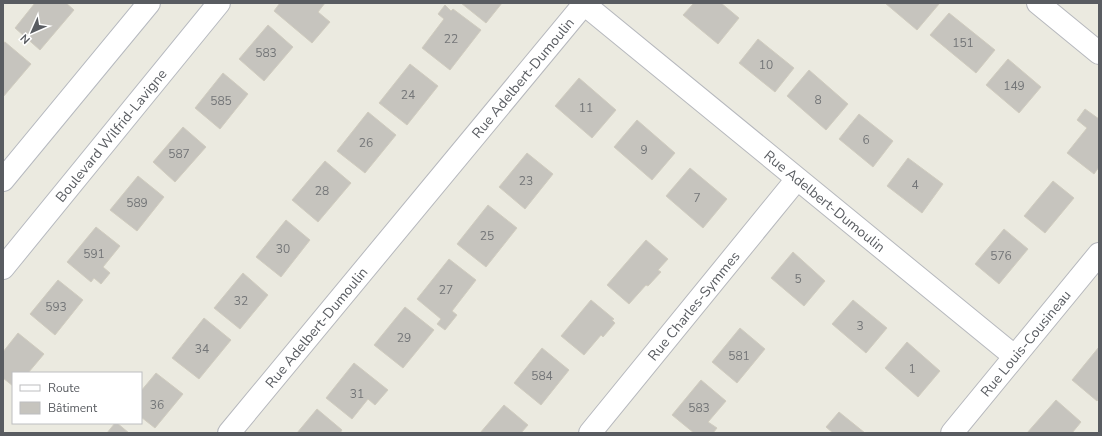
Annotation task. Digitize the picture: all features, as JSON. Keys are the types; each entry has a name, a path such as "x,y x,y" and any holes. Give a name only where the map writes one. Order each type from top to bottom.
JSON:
{"street":[{"path":"3,180 149,3"},
{"name":"Boulevard Wilfrid-Lavigne","path":"3,268 219,3"},
{"path":"1038,3 1099,53"},
{"name":"Rue Adelbert-Dumoulin","path":"229,433 584,4 1014,356"},
{"name":"Rue Charles-Symmes","path":"590,433 797,179"},
{"name":"Rue Louis-Cousineau","path":"952,433 1099,254"}],"building":[{"path":"35,3 66,3 74,10 40,50 15,28"},
{"path":"280,3 325,3 318,12 330,22 312,43 274,11"},
{"path":"461,3 502,3 486,23"},
{"path":"694,3 721,3 739,18 718,44 683,15"},
{"path":"885,3 938,3 939,4 917,30"},
{"path":"445,5 451,11 453,9 481,30 450,70 422,48 444,19 438,14"},
{"path":"949,13 995,50 976,73 930,35"},
{"path":"268,25 293,47 264,81 239,59"},
{"path":"758,39 794,68 775,92 739,63"},
{"path":"5,42 31,64 3,97 3,43"},
{"path":"1008,59 1041,87 1019,113 986,85"},
{"path":"410,64 438,86 407,125 379,103"},
{"path":"809,70 848,104 826,130 787,96"},
{"path":"223,73 248,94 220,129 195,108"},
{"path":"579,78 616,110 592,138 555,106"},
{"path":"1085,109 1099,119 1099,167 1094,174 1067,153 1087,128 1077,120"},
{"path":"368,112 396,135 365,173 337,151"},
{"path":"859,114 893,141 873,167 839,139"},
{"path":"637,120 675,153 652,180 614,147"},
{"path":"183,127 206,147 175,182 153,162"},
{"path":"527,153 553,174 525,209 499,187"},
{"path":"908,158 943,184 922,213 887,186"},
{"path":"325,161 351,183 318,222 292,200"},
{"path":"690,168 727,199 703,228 666,196"},
{"path":"138,176 164,197 137,231 110,210"},
{"path":"1053,181 1074,198 1045,233 1024,216"},
{"path":"488,205 517,228 486,267 457,244"},
{"path":"286,220 310,240 281,277 256,257"},
{"path":"96,227 120,246 103,267 110,273 101,284 94,278 91,282 67,262"},
{"path":"1004,229 1028,249 999,284 975,264"},
{"path":"646,240 668,259 658,270 661,272 648,286 646,285 629,304 607,285"},
{"path":"793,252 825,281 804,306 771,278"},
{"path":"449,259 476,280 452,311 457,315 445,330 437,324 441,319 417,299"},
{"path":"243,273 268,295 240,329 214,308"},
{"path":"58,280 83,300 55,335 30,314"},
{"path":"591,300 614,319 612,320 615,323 603,337 601,335 584,355 561,336"},
{"path":"853,300 887,328 866,353 832,324"},
{"path":"405,307 434,330 403,368 374,345"},
{"path":"204,318 231,340 199,379 172,358"},
{"path":"740,328 765,349 737,383 712,362"},
{"path":"18,333 44,354 29,372 12,372 12,385 3,378 3,352"},
{"path":"907,342 940,371 918,397 885,368"},
{"path":"1099,347 1099,398 1097,401 1072,380"},
{"path":"542,348 569,370 541,405 514,383"},
{"path":"354,363 388,390 375,405 368,399 352,419 326,398"},
{"path":"156,373 183,394 155,428 142,418 142,390"},
{"path":"701,380 726,401 708,422 717,428 713,433 694,433 672,415"},
{"path":"1056,400 1081,422 1072,433 1027,433"},
{"path":"504,405 528,425 521,433 480,433"},
{"path":"317,409 342,430 340,433 297,433"},
{"path":"839,412 865,433 833,433 826,427"},
{"path":"114,424 118,424 129,433 107,433"}]}
